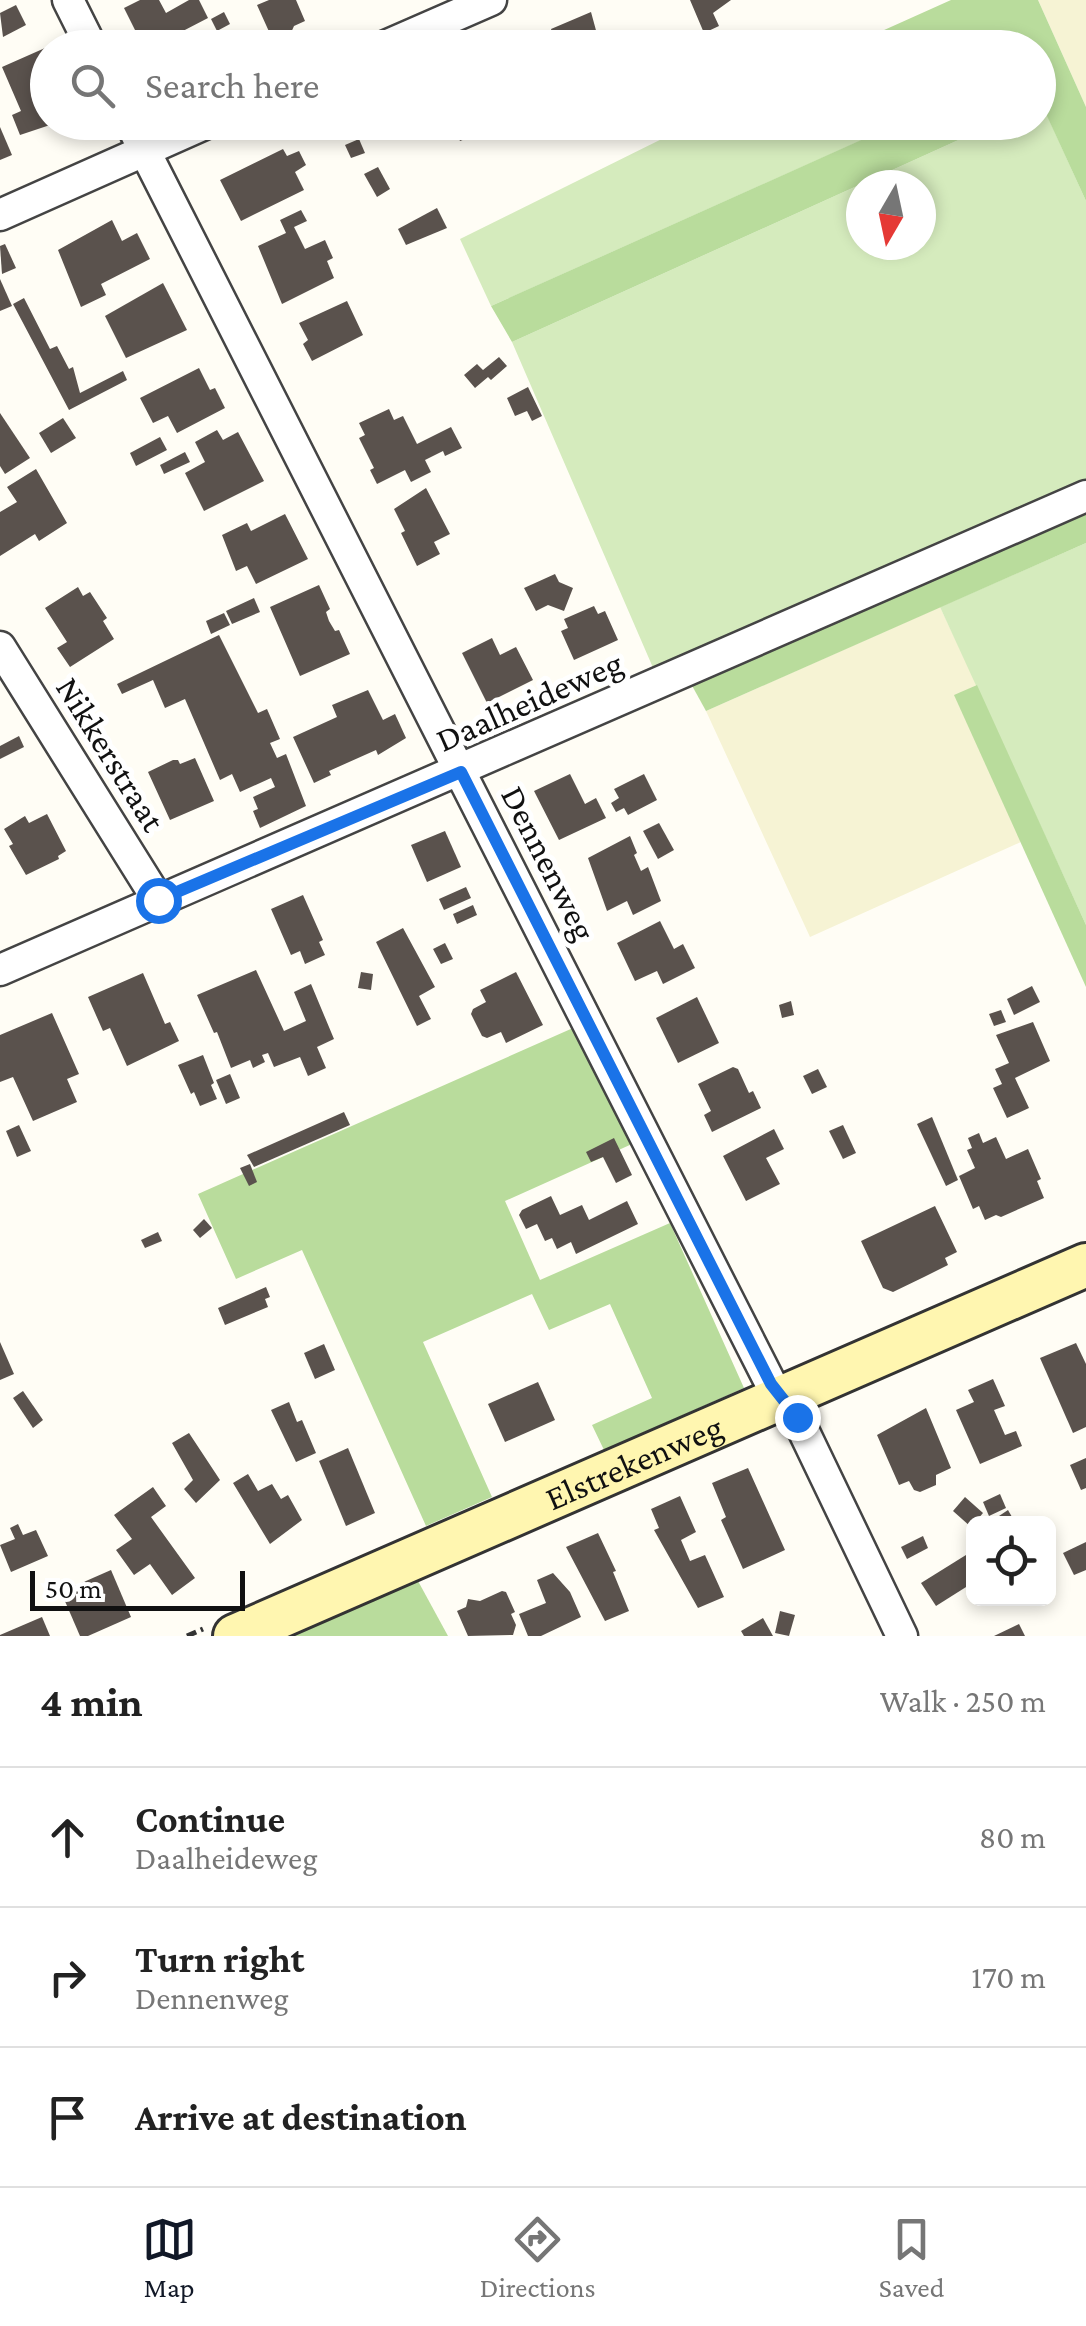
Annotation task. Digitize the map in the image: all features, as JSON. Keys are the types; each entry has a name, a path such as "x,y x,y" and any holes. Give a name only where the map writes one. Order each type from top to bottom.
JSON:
{"street":[{"path":"68,0 83,30"},
{"path":"423,30 491,0"},
{"name":"Dennenweg","path":"139,140 771,1384 797,1417 902,1636"},
{"path":"0,215 169,140"},
{"name":"Daalheideweg","path":"0,970 1086,496"},
{"name":"Nikkerstraat","path":"0,646 158,900"},
{"name":"Elstrekenweg","path":"235,1636 1086,1265"}],"shaded area":[{"path":"1038,0 1086,0 1086,107 1056,40 1056,30 1051,30"},
{"path":"940,607 977,685 955,696 1021,842 810,937 706,711"}],"green space":[{"path":"951,0 1038,0 1051,30 884,30"},
{"path":"1056,40 1086,107 1086,201 1056,136"},
{"path":"1056,135 1086,201 1086,480 654,670 512,342 846,191 846,260 936,260 936,170 892,170 958,140 1056,140"},
{"path":"660,140 862,140 491,306 460,239"},
{"path":"861,140 958,140 892,170 846,170 846,191 512,342 491,306"},
{"path":"1086,514 1086,543 706,711 690,682"},
{"path":"1086,543 1086,925 940,607"},
{"path":"977,685 1086,925 1086,987 954,695"},
{"path":"573,1028 632,1144 505,1201 540,1280 670,1223 744,1388 604,1450 592,1425 652,1398 610,1304 549,1330 532,1294 423,1342 492,1497 426,1526 302,1250 236,1279 198,1194"},
{"path":"418,1581 448,1636 292,1636"}],"building":[{"path":"140,0 159,0 166,13 189,0 199,0 208,18 185,30 135,30 124,8"},
{"path":"269,0 296,0 305,21 292,30 268,30 257,5"},
{"path":"690,0 731,0 713,13 719,26 703,30"},
{"path":"16,5 26,25 3,37 0,13"},
{"path":"224,12 230,24 216,30 211,19"},
{"path":"591,12 596,30 551,30"},
{"path":"30,55 30,132 20,135 12,115 21,111 2,67"},
{"path":"0,127 12,155 0,160"},
{"path":"359,140 365,153 351,158 345,145"},
{"path":"283,149 287,156 299,151 306,165 295,172 304,190 241,221 220,180"},
{"path":"378,167 390,189 377,197 364,174"},
{"path":"437,208 447,228 406,245 398,229"},
{"path":"301,210 307,221 294,227 305,249 325,240 333,258 327,261 334,278 282,304 258,246 286,233 280,220"},
{"path":"112,220 122,241 137,233 150,259 101,284 106,295 81,307 58,250"},
{"path":"5,244 16,268 2,274 0,246"},
{"path":"0,279 12,306 0,311"},
{"path":"163,283 187,330 126,358 105,316"},
{"path":"24,298 50,349 57,346 69,369 73,367 80,393 123,371 127,380 69,410 13,304"},
{"path":"347,301 363,335 312,361 303,344 308,340 299,323"},
{"path":"499,357 507,366 491,380 488,377 475,388 464,375 477,364 483,370"},
{"path":"199,368 225,408 177,433 168,416 153,423 140,398"},
{"path":"528,387 542,416 532,421 527,411 515,416 507,398"},
{"path":"389,409 394,420 403,416 417,444 451,427 462,448 445,456 443,451 425,460 431,472 411,482 405,470 377,484 370,470 374,468 359,438 365,435 359,423"},
{"path":"0,413 30,458 5,474 0,466"},
{"path":"63,418 76,438 51,453 39,433"},
{"path":"217,430 223,440 238,432 264,481 204,511 185,473 205,462 195,442"},
{"path":"160,437 167,450 136,466 130,453"},
{"path":"185,452 190,462 164,474 160,465"},
{"path":"36,469 67,523 39,541 35,534 0,556 0,512 17,502 7,487"},
{"path":"426,488 450,534 434,542 440,554 417,566 394,509"},
{"path":"285,514 308,559 256,584 247,566 236,571 222,535 247,523 251,531"},
{"path":"555,574 559,582 573,588 564,611 548,605 536,611 524,588"},
{"path":"319,585 330,609 326,612 329,621 335,631 339,630 350,654 300,676 270,607"},
{"path":"78,587 83,596 90,592 107,618 103,621 114,639 70,667 57,648 67,642 45,608"},
{"path":"254,598 260,612 232,624 226,611"},
{"path":"594,606 598,614 605,611 618,640 574,660 561,631 568,628 564,619"},
{"path":"224,613 230,625 211,634 206,621"},
{"path":"219,635 258,713 267,709 280,739 270,743 277,758 286,754 306,806 260,828 253,811 258,809 253,797 275,787 271,778 240,792 232,774 220,780 185,699 165,708 153,680 122,694 117,684"},
{"path":"492,638 500,655 516,647 533,680 487,703 462,653"},
{"path":"368,690 383,720 395,714 406,738 378,755 376,750 329,771 331,775 314,783 293,737 337,717 332,705"},
{"path":"19,736 24,747 0,759 0,746"},
{"path":"195,758 214,801 170,820 148,772 173,760 180,764"},
{"path":"570,774 585,804 596,798 606,818 559,840 534,791"},
{"path":"644,774 657,800 628,815 624,808 616,812 611,803 619,798 614,789"},
{"path":"47,814 66,851 59,859 26,875 4,829 25,816 29,823"},
{"path":"659,823 674,850 658,859 643,831"},
{"path":"445,831 461,867 427,882 411,845"},
{"path":"630,836 641,871 648,867 661,901 633,915 627,901 607,911 588,858"},
{"path":"466,887 471,898 444,910 439,899"},
{"path":"303,895 323,940 319,942 325,955 305,964 300,951 291,955 271,909"},
{"path":"473,905 477,915 457,924 453,914"},
{"path":"660,921 674,949 683,944 695,968 663,984 657,971 635,981 617,943"},
{"path":"403,928 435,987 419,996 431,1019 417,1026 376,942"},
{"path":"445,943 453,959 441,964 433,949"},
{"path":"256,970 284,1031 306,1021 294,992 311,984 334,1039 317,1047 326,1068 308,1076 300,1057 274,1067 268,1053 262,1055 265,1062 253,1068 250,1060 231,1068 197,995"},
{"path":"361,972 373,974 371,990 358,988"},
{"path":"516,972 543,1025 506,1043 501,1032 482,1036 471,1014 486,1002 480,990"},
{"path":"143,973 165,1024 170,1022 179,1041 127,1066 110,1028 103,1031 88,997"},
{"path":"1032,986 1040,1002 1014,1015 1007,999"},
{"path":"697,997 719,1043 678,1063 656,1018"},
{"path":"791,1001 794,1015 782,1018 779,1005"},
{"path":"1001,1010 1006,1022 994,1026 989,1014"},
{"path":"52,1013 79,1074 67,1079 77,1102 33,1121 13,1077 0,1082 0,1035"},
{"path":"1033,1022 1050,1061 1015,1078 1029,1108 1007,1118 993,1088 1002,1084 995,1069 1009,1063 996,1035"},
{"path":"203,1055 217,1099 200,1106 178,1065"},
{"path":"733,1067 738,1069 761,1108 712,1132 704,1115 711,1111 698,1084"},
{"path":"818,1069 827,1087 812,1094 803,1076"},
{"path":"230,1074 240,1098 226,1104 216,1080"},
{"path":"344,1112 350,1125 254,1167 247,1155"},
{"path":"932,1117 958,1180 946,1186 917,1124"},
{"path":"19,1125 31,1151 17,1157 6,1131"},
{"path":"843,1125 856,1153 843,1159 829,1131"},
{"path":"774,1129 784,1149 766,1158 780,1184 746,1201 723,1156"},
{"path":"979,1133 983,1143 996,1137 1006,1159 1028,1149 1041,1179 1037,1181 1044,1198 985,1220 979,1206 973,1209 959,1176 975,1168 967,1150 972,1148 968,1138"},
{"path":"614,1138 632,1175 616,1183 603,1157 591,1162 586,1152"},
{"path":"250,1164 257,1182 249,1186 240,1168"},
{"path":"551,1196 560,1215 582,1205 589,1220 627,1201 638,1224 576,1254 571,1242 557,1249 552,1238 545,1241 537,1224 526,1229 519,1215"},
{"path":"935,1206 957,1252 945,1258 948,1265 924,1277 893,1292 883,1288 861,1241"},
{"path":"204,1219 212,1228 200,1238 193,1230"},
{"path":"158,1232 162,1241 145,1248 141,1240"},
{"path":"266,1287 268,1307 225,1325 218,1308"},
{"path":"0,1342 14,1374 0,1380"},
{"path":"1076,1343 1086,1364 1086,1427 1073,1433 1040,1358"},
{"path":"324,1344 335,1370 315,1379 304,1353"},
{"path":"993,1379 1005,1406 994,1410 1005,1435 1016,1431 1022,1446 980,1464 956,1410 974,1402 968,1390"},
{"path":"538,1382 555,1420 505,1442 488,1404"},
{"path":"23,1391 43,1420 33,1428 13,1398"},
{"path":"289,1402 297,1422 302,1420 316,1453 296,1462 271,1410"},
{"path":"926,1408 951,1468 936,1475 936,1485 920,1492 909,1481 899,1485 877,1435"},
{"path":"189,1433 220,1480 196,1503 184,1489 193,1480 172,1443"},
{"path":"348,1448 375,1513 346,1526 319,1461"},
{"path":"1086,1458 1086,1488 1081,1490 1070,1465"},
{"path":"748,1468 785,1550 743,1569 721,1520 726,1517 712,1483"},
{"path":"248,1474 258,1491 272,1484 281,1499 288,1495 302,1520 270,1544 233,1483"},
{"path":"153,1487 166,1506 151,1517 195,1578 172,1595 150,1564 134,1575 116,1550 132,1539 114,1515"},
{"path":"1000,1494 1006,1508 989,1516 983,1502"},
{"path":"680,1496 696,1532 681,1540 690,1561 705,1555 724,1597 698,1608 654,1530 659,1528 651,1509"},
{"path":"965,1497 983,1513 966,1516 966,1523 953,1511"},
{"path":"18,1524 23,1535 36,1530 48,1556 11,1572 0,1545 15,1539 10,1528"},
{"path":"598,1533 629,1611 605,1621 566,1547"},
{"path":"923,1536 928,1548 907,1559 901,1547"},
{"path":"1086,1542 1086,1570 1074,1575 1063,1553"},
{"path":"966,1555 966,1587 936,1606 921,1583"},
{"path":"111,1570 131,1617 80,1636 61,1592"},
{"path":"553,1573 570,1592 581,1617 541,1636 528,1636 519,1614 546,1603 537,1580"},
{"path":"502,1591 515,1612 511,1614 516,1625 513,1635 468,1636 457,1611 466,1607 468,1599 480,1601"},
{"path":"780,1611 795,1615 789,1636 775,1633"},
{"path":"42,1617 50,1636 0,1636 0,1635"},
{"path":"763,1618 773,1636 744,1636 741,1631"},
{"path":"1019,1624 1025,1636 994,1636"}],"route":[{"path":"158,900 461,772 771,1384 797,1417"}]}
